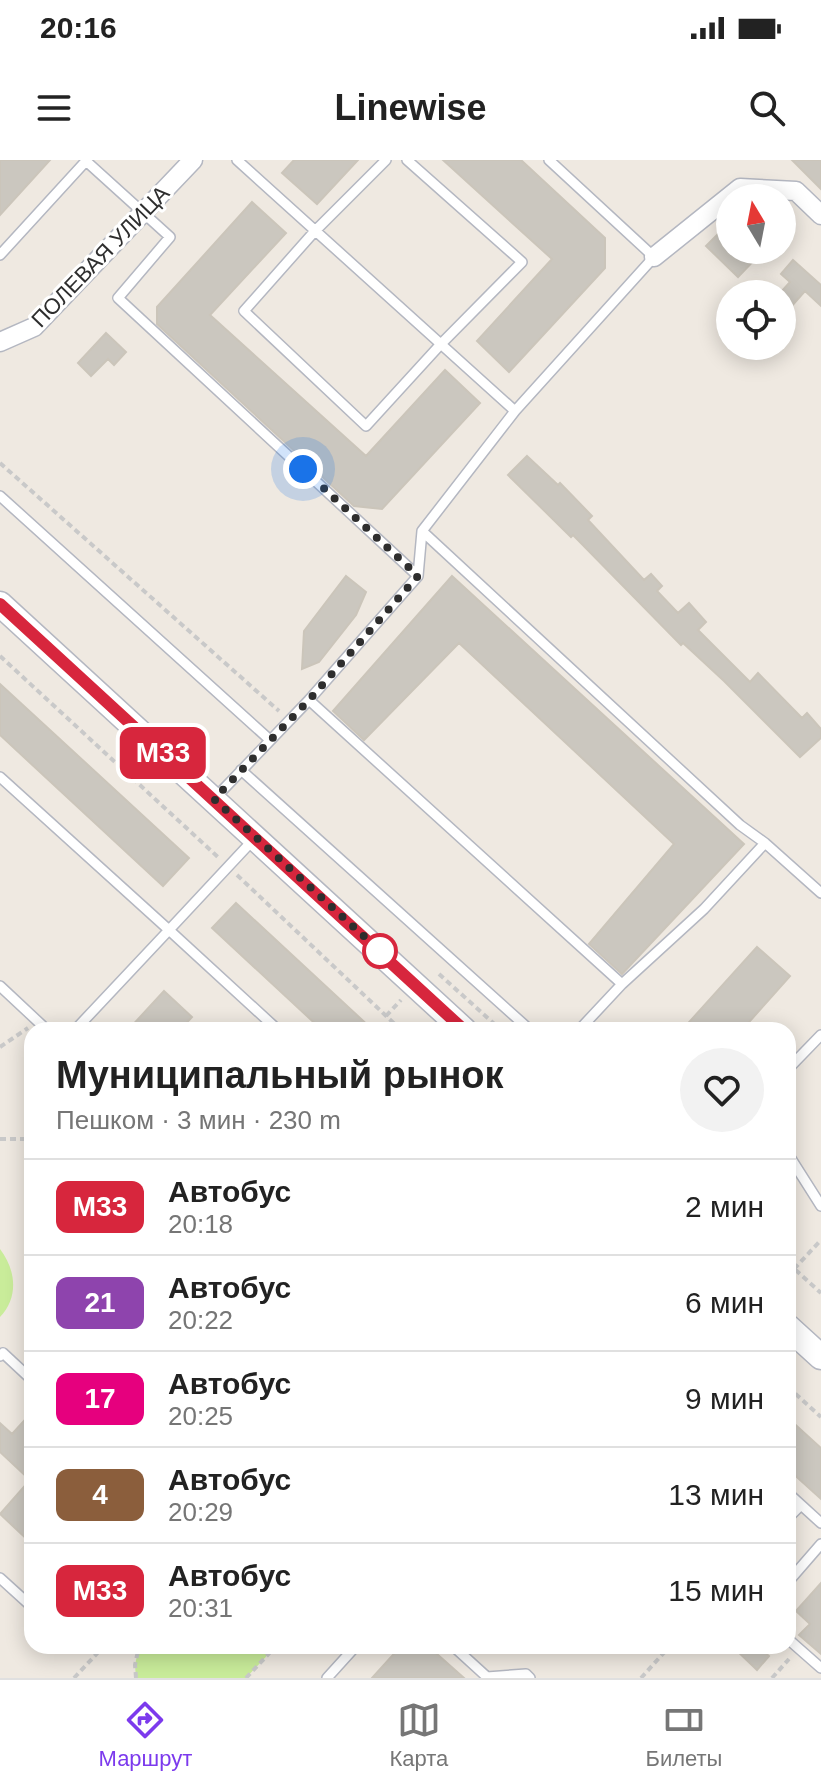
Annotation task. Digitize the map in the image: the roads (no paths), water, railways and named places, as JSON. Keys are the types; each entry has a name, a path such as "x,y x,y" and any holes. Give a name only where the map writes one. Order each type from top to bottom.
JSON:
{"main road":[{"path":"0,604 455,1022"},
{"path":"796,1334 821,1357"}],"street":[{"name":"ПОЛЕВАЯ УЛИЦА","path":"0,342 34,327 193,160"},
{"path":"654,257 740,188 796,191 821,215"}],"lane":[{"path":"237,160 515,411"},
{"path":"386,160 314,232 244,311 366,426 522,262 407,160"},
{"path":"214,799 309,700 418,576 422,531 515,411 654,257 549,160"},
{"path":"0,255 86,161 170,237 118,298 418,576"},
{"path":"0,496 270,740"},
{"path":"422,531 740,825 821,893"},
{"path":"309,700 622,984"},
{"path":"241,770 521,1022"},
{"path":"0,777 269,1022"},
{"path":"83,1022 255,838"},
{"path":"586,1022 622,984 704,909 765,843"},
{"path":"0,986 38,1022"},
{"path":"796,1061 821,1035"},
{"path":"796,1167 821,1206"},
{"path":"0,1356 3,1353 24,1373"},
{"path":"796,1500 821,1523"},
{"path":"796,1510 801,1505"},
{"path":"796,1573 821,1544"},
{"path":"0,1578 24,1600"},
{"path":"796,1646 821,1668"},
{"path":"327,1678 349,1654"},
{"path":"462,1654 487,1677 526,1674 530,1678"}]}
